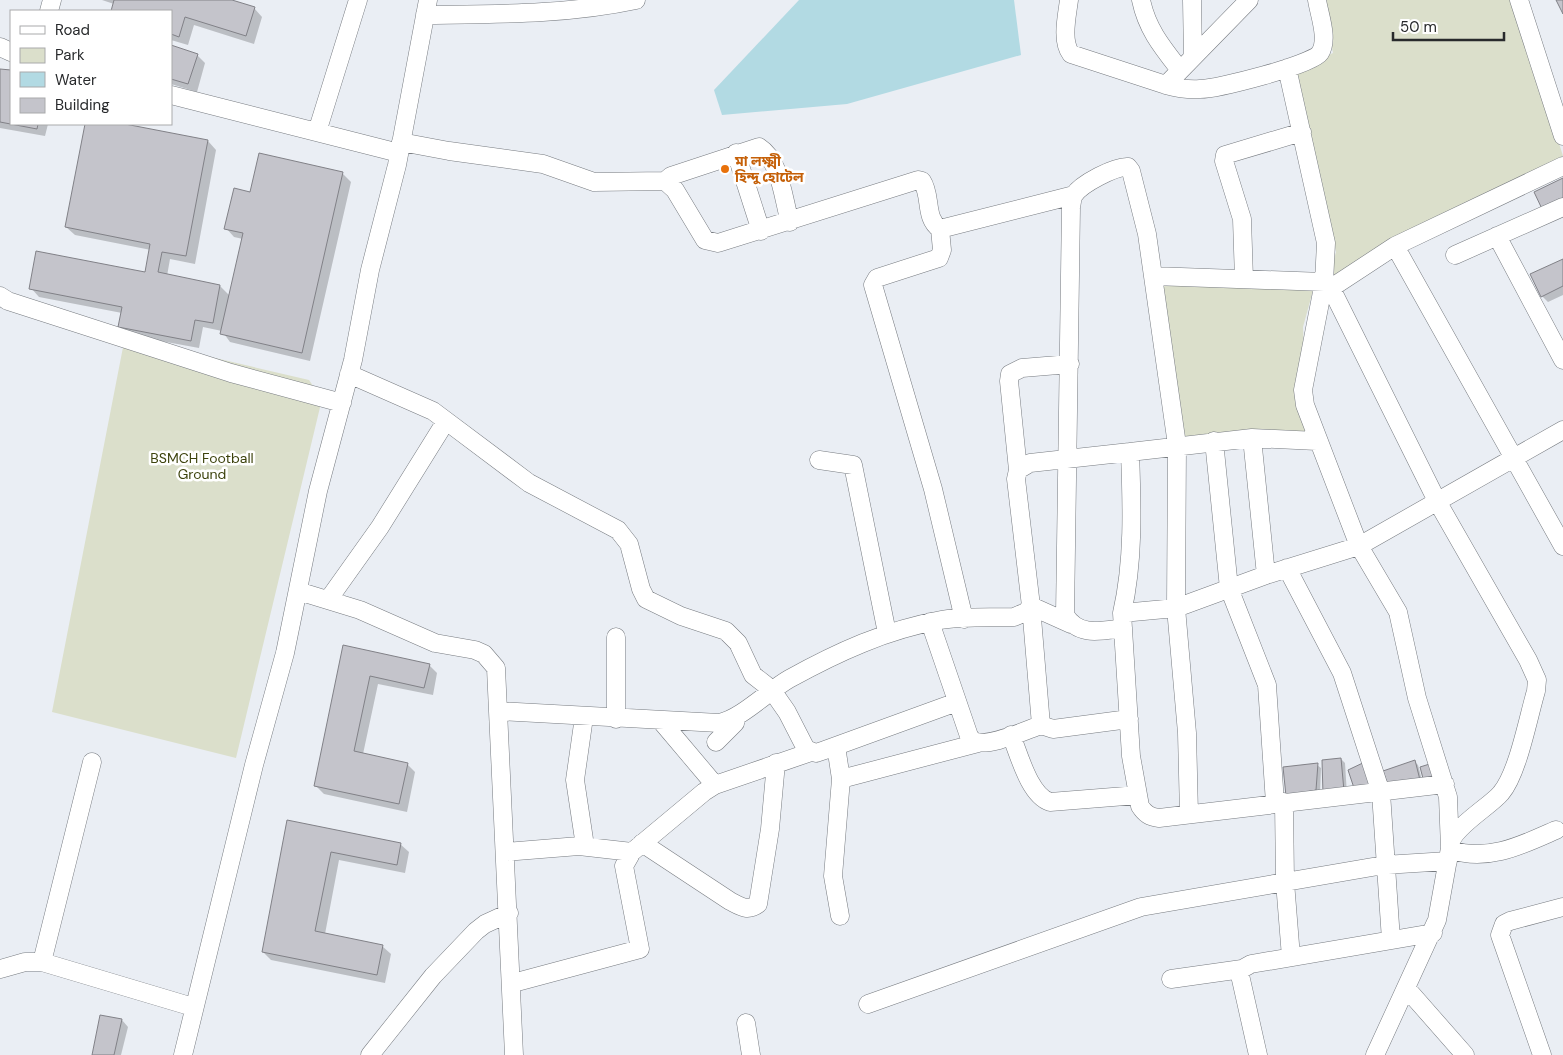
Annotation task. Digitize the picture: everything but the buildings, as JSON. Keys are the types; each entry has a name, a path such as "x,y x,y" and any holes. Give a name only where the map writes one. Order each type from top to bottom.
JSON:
{"street":[{"path":"317,132 358,0"},
{"path":"182,1055 254,765 285,653 318,491 349,374 370,270 400,148 426,8 548,6 586,9 636,0"},
{"path":"1068,0 1066,48 1071,54 1181,89 1212,88 1287,68 1320,53 1324,43 1317,0"},
{"path":"1141,0 1144,15 1154,36 1180,70"},
{"path":"1192,0 1193,57"},
{"path":"1166,85 1249,0"},
{"path":"1519,0 1563,136"},
{"path":"1287,68 1325,232 1327,285 1303,390 1305,404 1317,441 1359,546 1398,612 1417,698 1448,798 1449,854"},
{"path":"172,96 317,132 400,148 543,164 594,182 606,184 665,181 671,176 736,153 759,147 767,152 776,171 790,222"},
{"path":"1244,279 1242,219 1224,161 1225,155 1228,152 1302,132"},
{"path":"736,153 761,231"},
{"path":"1153,276 1244,279 1327,285 1395,246 1563,166"},
{"path":"940,229 1074,195 1095,179 1114,170 1128,167 1134,180 1147,234 1177,445 1176,608 1187,733 1190,814"},
{"path":"665,181 675,190 705,240 718,243 790,222 918,180 922,181 925,186 931,220 940,229 942,250 939,258 877,278 873,285 917,432 964,619"},
{"path":"1071,624 1065,615 1071,206 1074,195"},
{"path":"1455,255 1563,207"},
{"path":"1497,236 1563,360"},
{"path":"1395,246 1563,546"},
{"path":"1327,285 1437,501 1528,660 1537,680 1525,727 1506,785 1494,801 1455,832 1450,842 1440,909 1433,933 1375,1055"},
{"path":"0,296 8,302 222,370 342,403"},
{"path":"1041,725 1031,606 1016,479 1018,470 1009,381 1010,374 1022,368 1070,364"},
{"path":"349,374 411,400 446,420 529,483 618,530 629,544 641,589 646,600 680,616 726,631 738,643 753,675 771,689 787,712 802,743 811,752"},
{"path":"328,600 380,527 446,420"},
{"path":"1031,606 1085,631 1176,608 1266,575 1359,546 1563,430"},
{"path":"1018,470 1030,463 1068,460 1214,441 1252,438 1317,441"},
{"path":"1252,438 1266,575"},
{"path":"1214,441 1229,588 1267,686 1280,803 1291,957"},
{"path":"1130,452 1132,510 1123,620 1131,756 1140,806 1151,817 1380,793 1445,784"},
{"path":"820,460 853,465 887,633"},
{"path":"1287,568 1342,673 1380,793 1391,940"},
{"path":"298,592 360,610 435,643 475,650 484,654 496,668 513,983 514,1055"},
{"path":"498,712 719,723 733,719 771,689 824,660 887,633 930,622 1014,617 1026,612 1031,606"},
{"path":"930,622 969,736 978,743"},
{"path":"616,637 616,719"},
{"path":"513,983 640,949 624,866 637,848 715,785 776,763 811,752 816,753 957,702"},
{"path":"584,717 575,780 584,846"},
{"path":"716,742 735,723 733,719"},
{"path":"841,779 1011,735 1041,725 1054,729 1129,719"},
{"path":"661,721 715,785"},
{"path":"1011,735 1034,788 1044,800 1050,802 1138,795"},
{"path":"836,746 841,779 833,876 840,916"},
{"path":"33,962 92,762"},
{"path":"506,852 584,846 637,848 744,909 753,908 758,904 770,829 776,763"},
{"path":"868,1004 1141,907 1449,854 1451,850 1466,853 1506,852 1556,830"},
{"path":"1542,1055 1500,934 1504,924 1510,921 1563,907"},
{"path":"370,1055 434,976 476,931 485,924 509,913"},
{"path":"1171,979 1242,970 1251,964 1433,933"},
{"path":"0,954 193,1007"},
{"path":"0,969 33,962"},
{"path":"1242,970 1240,975 1258,1055"},
{"path":"1407,989 1465,1055"},
{"path":"746,1023 751,1055"}],"green space":[{"path":"1323,0 1514,0 1563,156 1331,278 1331,268 1336,252 1293,71 1333,53"},
{"path":"1154,284 1314,287 1303,327 1305,373 1311,432 1177,445"},
{"name":"BSMCH Football Ground","path":"125,337 309,380 322,399 236,758 52,712"}],"water":[{"path":"799,0 1014,0 1021,55 847,104 722,115 714,90"}],"place":[{"name":"মা লক্ষ্মী হিন্দু হোটেল","path":"725,169"}]}
